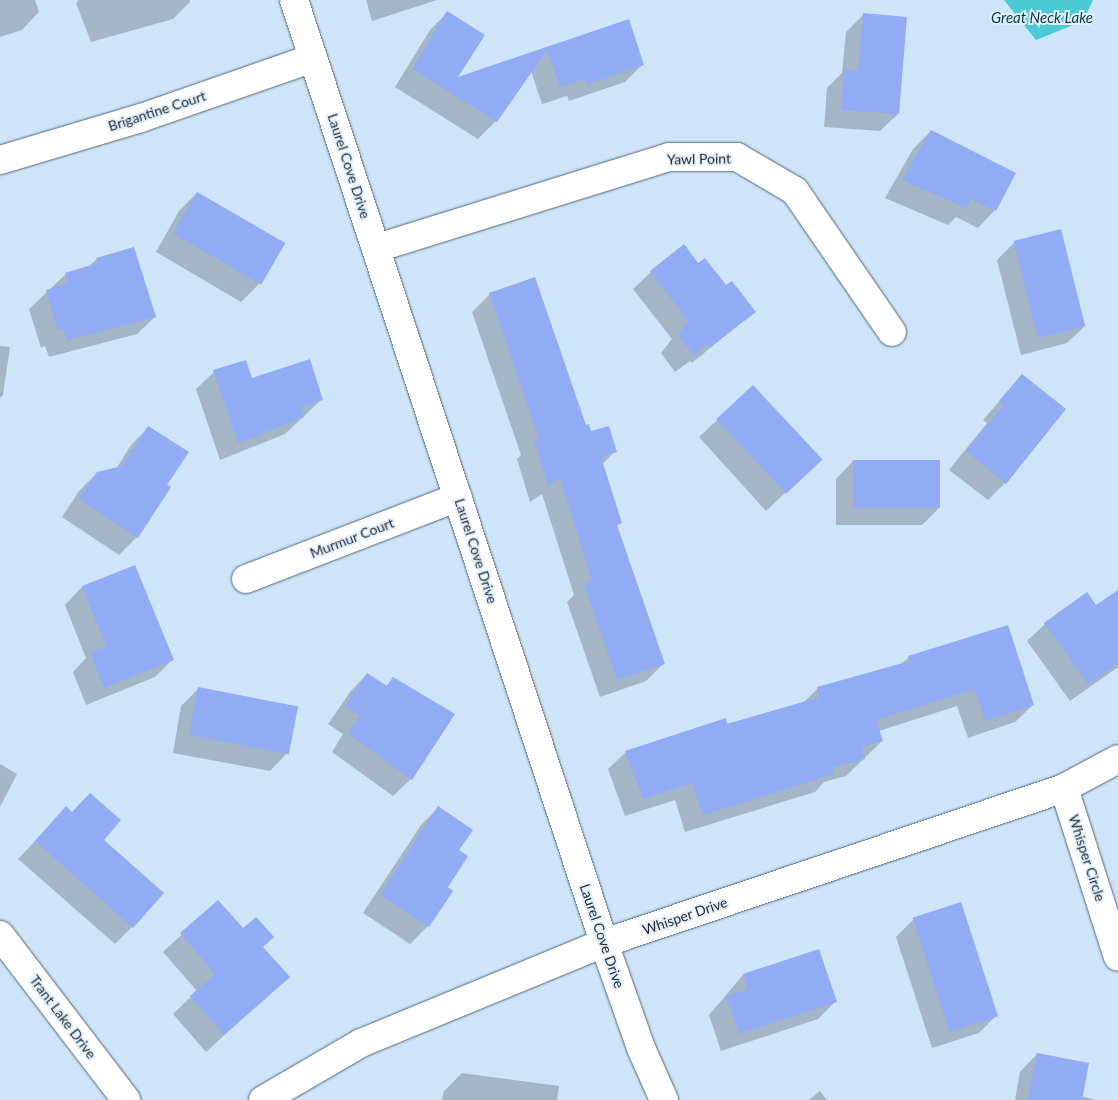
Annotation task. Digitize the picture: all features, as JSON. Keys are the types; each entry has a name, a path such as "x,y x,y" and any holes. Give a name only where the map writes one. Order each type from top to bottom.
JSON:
{"street":[{"name":"Laurel Cove Drive","path":"294,0 604,943 641,1048 664,1100"},
{"name":"Brigantine Court","path":"0,160 141,118 313,58"},
{"name":"Yawl Point","path":"376,248 669,157 737,158 795,192 892,332"},
{"name":"Murmur Court","path":"246,579 458,498"},
{"name":"Whisper Drive","path":"263,1100 362,1043 604,943 1064,788 1118,759"},
{"name":"Whisper Circle","path":"1064,788 1118,957"},
{"name":"Trant Lake Drive","path":"0,935 126,1100"}],"water":[{"name":"Great Neck Lake","path":"1004,0 1093,0 1083,21 1036,40"}],"building":[{"path":"447,11 485,35 458,77 629,19 644,65 587,84 585,79 560,87 547,50 497,122 412,69"},
{"path":"863,13 907,17 899,114 841,110 844,69 858,71"},
{"path":"931,130 1016,173 996,211 971,199 966,208 902,180"},
{"path":"197,192 285,243 261,285 173,234"},
{"path":"1061,229 1085,326 1038,338 1013,241"},
{"path":"684,244 698,263 705,258 726,285 732,281 756,312 710,347 708,344 693,355 678,335 688,321 650,271"},
{"path":"134,247 156,317 67,340 63,329 58,331 46,290 68,283 65,273 98,263 96,258"},
{"path":"535,277 586,425 589,424 591,431 609,426 617,452 601,457 622,523 617,525 665,664 617,680 584,584 592,581 560,478 548,485 534,441 539,439 489,293"},
{"path":"310,359 323,400 301,407 304,417 238,443 213,370 246,360 252,378"},
{"path":"1022,374 1066,409 1006,484 966,451 1004,405 999,401"},
{"path":"753,385 823,460 786,494 716,419"},
{"path":"148,426 189,452 167,485 171,487 138,538 79,499 97,472 122,466"},
{"path":"853,460 940,460 940,508 853,508"},
{"path":"135,565 174,660 104,688 90,653 106,646 82,586"},
{"path":"1118,590 1118,663 1088,684 1044,623 1087,592 1096,605"},
{"path":"1008,625 1034,705 985,721 975,689 876,720 883,741 862,747 865,759 832,768 834,774 703,815 692,783 643,799 625,751 726,718 727,724 820,697 817,687 910,661 908,656"},
{"path":"367,673 387,686 393,677 455,714 412,780 348,734 360,716 345,706"},
{"path":"198,687 298,706 289,755 189,735"},
{"path":"90,793 121,820 104,840 164,893 133,928 35,841 66,806 72,812"},
{"path":"438,806 473,830 459,850 468,856 448,887 453,891 429,927 380,895"},
{"path":"218,900 243,928 256,917 274,937 263,947 290,977 224,1035 190,996 215,974 180,933"},
{"path":"961,902 998,1016 950,1032 912,918"},
{"path":"819,949 837,1002 739,1034 726,996 748,989 743,974"},
{"path":"1037,1053 1089,1063 1082,1100 1028,1100"}]}
